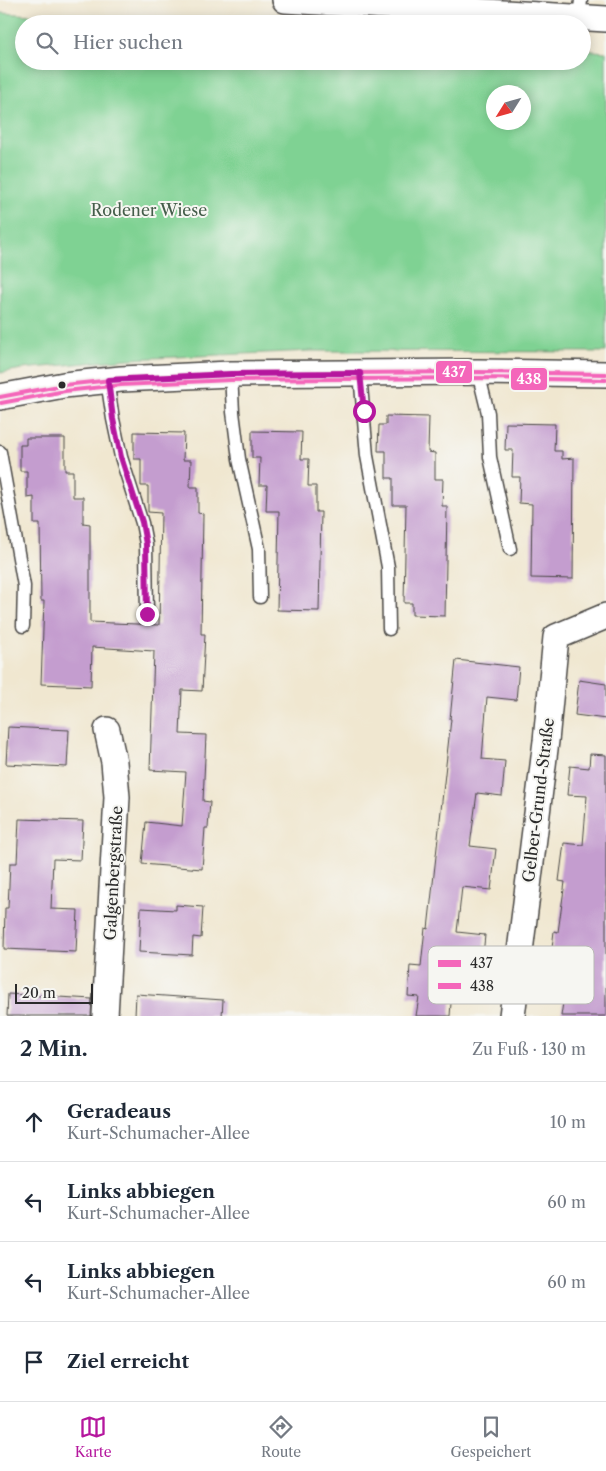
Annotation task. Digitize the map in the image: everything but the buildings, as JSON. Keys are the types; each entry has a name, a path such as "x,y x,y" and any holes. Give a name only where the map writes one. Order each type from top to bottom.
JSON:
{"street":[{"path":"285,0 580,9 606,19"},
{"path":"0,397 64,385 108,380 231,374 478,372 606,376"},
{"name":"Gelber-Grund-Straße","path":"521,946 545,751 556,637 606,616"},
{"name":"Galgenbergstraße","path":"105,1016 117,797 114,762 107,730"}],"lane":[{"path":"478,372 488,413 490,457 510,549"},
{"path":"360,373 367,456 388,567 389,629"},
{"path":"231,374 233,412 239,459 259,549 260,598"},
{"path":"108,380 113,419 121,457 142,522 146,544 147,614"},
{"path":"0,452 24,586 23,626"}],"green space":[{"name":"Rodener Wiese","path":"0,13 33,15 15,15 15,70 591,70 591,51 606,52 606,352 311,351 129,359 22,369 0,373"}],"transit line":[{"name":"437","path":"0,397 64,385 121,379 231,374 478,372 606,374"},
{"name":"438","path":"1,403 65,391 121,385 231,380 478,378 606,380"}],"route":[{"path":"147,614 146,544 142,522 121,457 113,419 108,380 231,374 360,373 364,411"}]}
